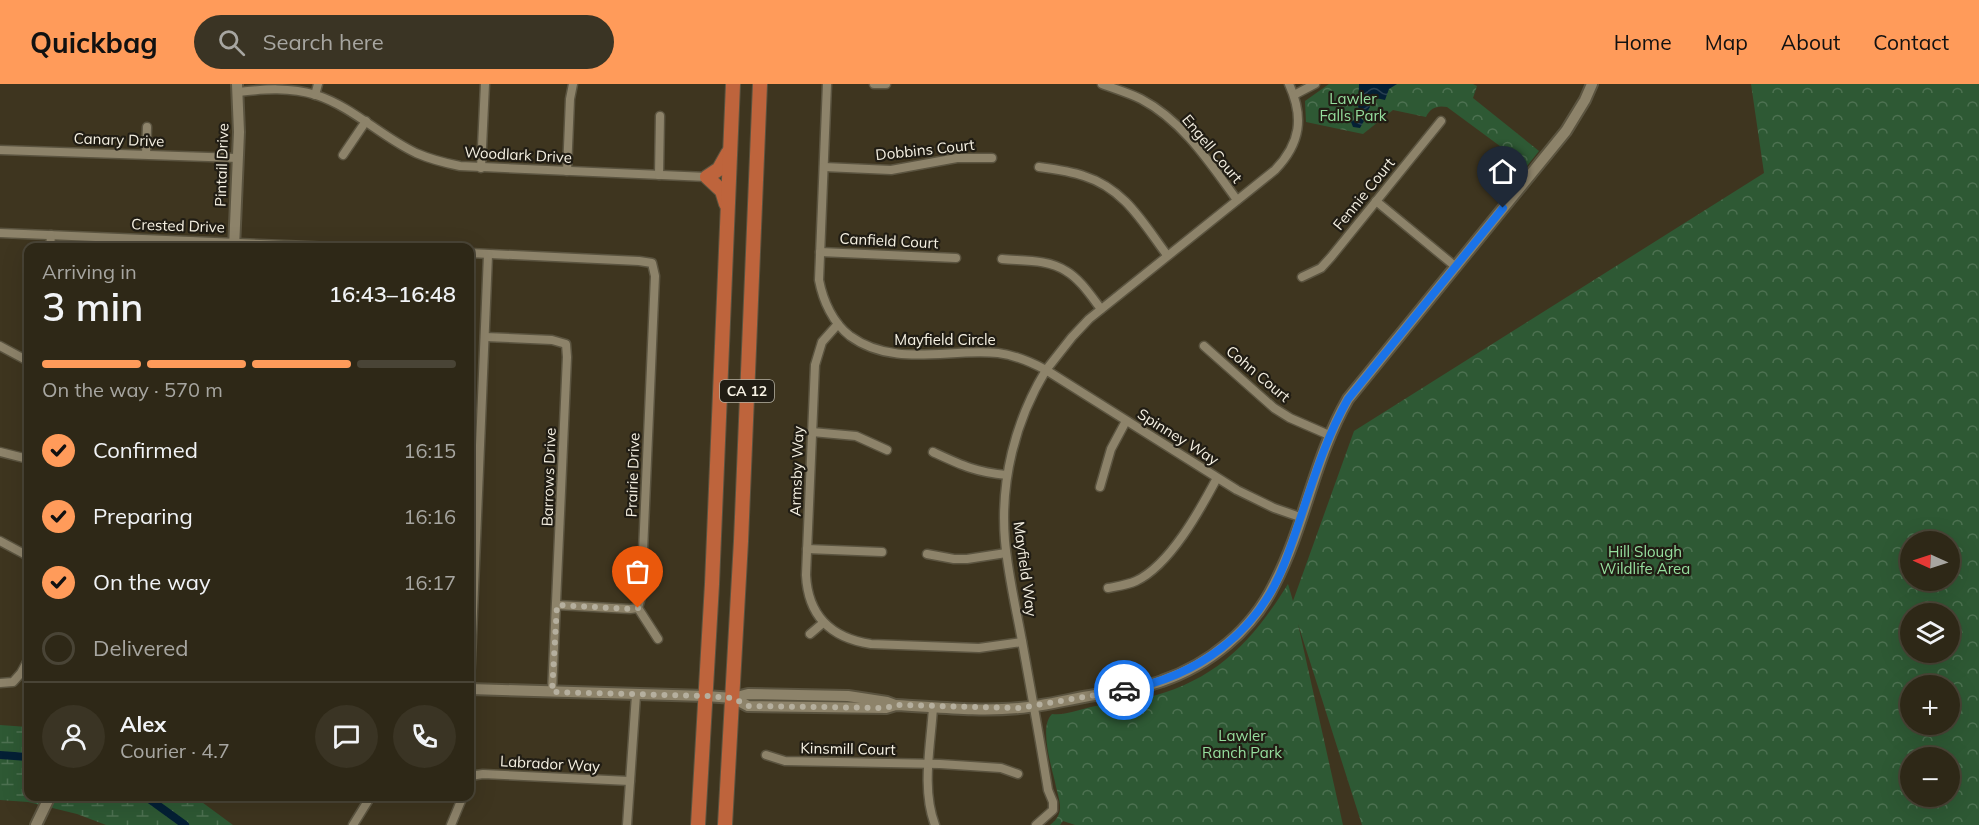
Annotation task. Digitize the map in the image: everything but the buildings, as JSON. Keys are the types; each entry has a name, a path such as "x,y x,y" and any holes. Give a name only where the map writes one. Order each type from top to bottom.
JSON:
{"highway":[{"name":"CA 12","path":"698,825 706,696 733,84"},
{"name":"CA 12","path":"725,825 733,698 759,84"},
{"path":"728,209 722,191 707,177 719,170 730,149"}],"street":[{"path":"315,95 318,84"},
{"path":"481,168 485,84"},
{"path":"567,171 570,99 573,84"},
{"name":"Mayfield Circle","path":"827,84 819,280 821,291 838,324 859,342 881,352 902,354 1001,353 1017,357 1046,370"},
{"path":"874,84 886,84"},
{"name":"Engell Court","path":"1102,84 1143,100 1160,111 1193,143 1237,200"},
{"path":"1046,370 1072,337 1101,309 1275,170 1285,159 1292,148 1298,122 1294,95 1289,84"},
{"path":"1294,95 1315,84"},
{"path":"474,689 733,698 748,694 848,696 896,705 996,709 1034,706 1138,688 1177,675 1205,660 1225,646 1245,626 1267,598 1284,564 1329,435 1348,399 1566,131 1576,117 1592,84"},
{"name":"Woodlark Drive","path":"237,88 290,89 315,95 350,110 414,152 460,166 707,177"},
{"name":"Pintail Drive","path":"234,243 238,158 237,88"},
{"path":"659,175 660,116"},
{"path":"343,155 366,120"},
{"name":"Fennie Court","path":"1302,277 1321,268 1441,121"},
{"path":"146,154 147,128"},
{"name":"Canary Drive","path":"0,150 238,158"},
{"name":"Dobbins Court","path":"824,167 891,170 957,158 992,158"},
{"path":"1038,167 1082,175 1108,186 1128,204 1167,255"},
{"path":"1376,201 1456,267"},
{"name":"Crested Drive","path":"0,232 197,243"},
{"path":"50,243 51,235"},
{"name":"Canfield Court","path":"820,252 956,258"},
{"path":"474,253 488,255 474,546"},
{"name":"Prairie Drive","path":"488,255 652,263 655,276 642,586 638,608"},
{"path":"1002,259 1036,261 1066,271 1101,309"},
{"name":"Armsby Way","path":"838,324 822,342 816,359 807,549 807,588 810,601 823,622 835,633 871,644 979,648 1022,642"},
{"name":"Barrows Drive","path":"485,337 552,340 566,344 552,692"},
{"path":"0,346 24,359"},
{"name":"Cohn Court","path":"1204,346 1274,408 1290,418 1329,435"},
{"name":"Spinney Way","path":"1046,370 1216,478 1256,500 1300,517"},
{"name":"Mayfield Way","path":"1036,825 1053,810 1053,802 1048,790 1006,554 1004,513 1007,475 1020,423 1046,370"},
{"path":"1100,487 1111,449 1126,421"},
{"path":"812,432 856,436 887,450"},
{"path":"0,452 24,458"},
{"path":"933,452 978,471 1007,475"},
{"path":"1108,588 1136,581 1163,561 1216,478"},
{"path":"0,541 24,554"},
{"path":"807,549 882,552"},
{"path":"927,554 967,559 1006,554"},
{"path":"557,605 638,608 658,639"},
{"path":"810,634 823,622"},
{"path":"0,683 13,682 24,667"},
{"path":"627,825 636,695"},
{"path":"933,707 929,799 935,825"},
{"name":"Kinsmill Court","path":"766,755 784,761 1001,768 1018,774"},
{"name":"Labrador Way","path":"474,775 630,781"},
{"path":"36,825 48,801"},
{"path":"353,825 368,801"},
{"path":"451,825 461,801"}],"green space":[{"name":"Lawler Falls Park","path":"1329,84 1473,84 1477,86 1473,98 1539,151 1527,166 1443,106 1432,109 1426,117 1393,110 1363,134 1306,122 1305,101"},
{"name":"Hill Slough Wildlife Area","path":"1751,84 1979,84 1979,825 1362,825 1298,624 1343,825 1075,825 1063,821 1060,825 1050,825 1060,810 1046,736 1046,727 1052,714 1064,714 1095,706 1142,699 1190,682 1228,658 1244,643 1274,606 1288,584 1293,601 1354,431 1764,173"},
{"path":"0,725 24,727 24,801 200,801 233,825 106,825 77,814 28,802 0,800"}],"water":[{"path":"1359,84 1397,84 1389,89 1385,100 1371,97 1368,99 1370,107 1367,112 1363,113 1361,118 1364,121 1360,128 1353,127 1351,122 1357,118"}],"waterway":[{"path":"0,755 24,757"},
{"path":"152,801 185,825"}],"way so far":[{"path":"638,608 557,605 552,692 706,696 733,698 748,706 886,708 896,705 996,709 1022,708 1124,690"}],"route":[{"path":"1124,690 1161,681 1185,672 1205,660 1225,646 1260,608 1273,588 1284,564 1329,435 1348,399 1503,208"}],"park label":[{"name":"Lawler Ranch Park","path":"1242,744"}]}
